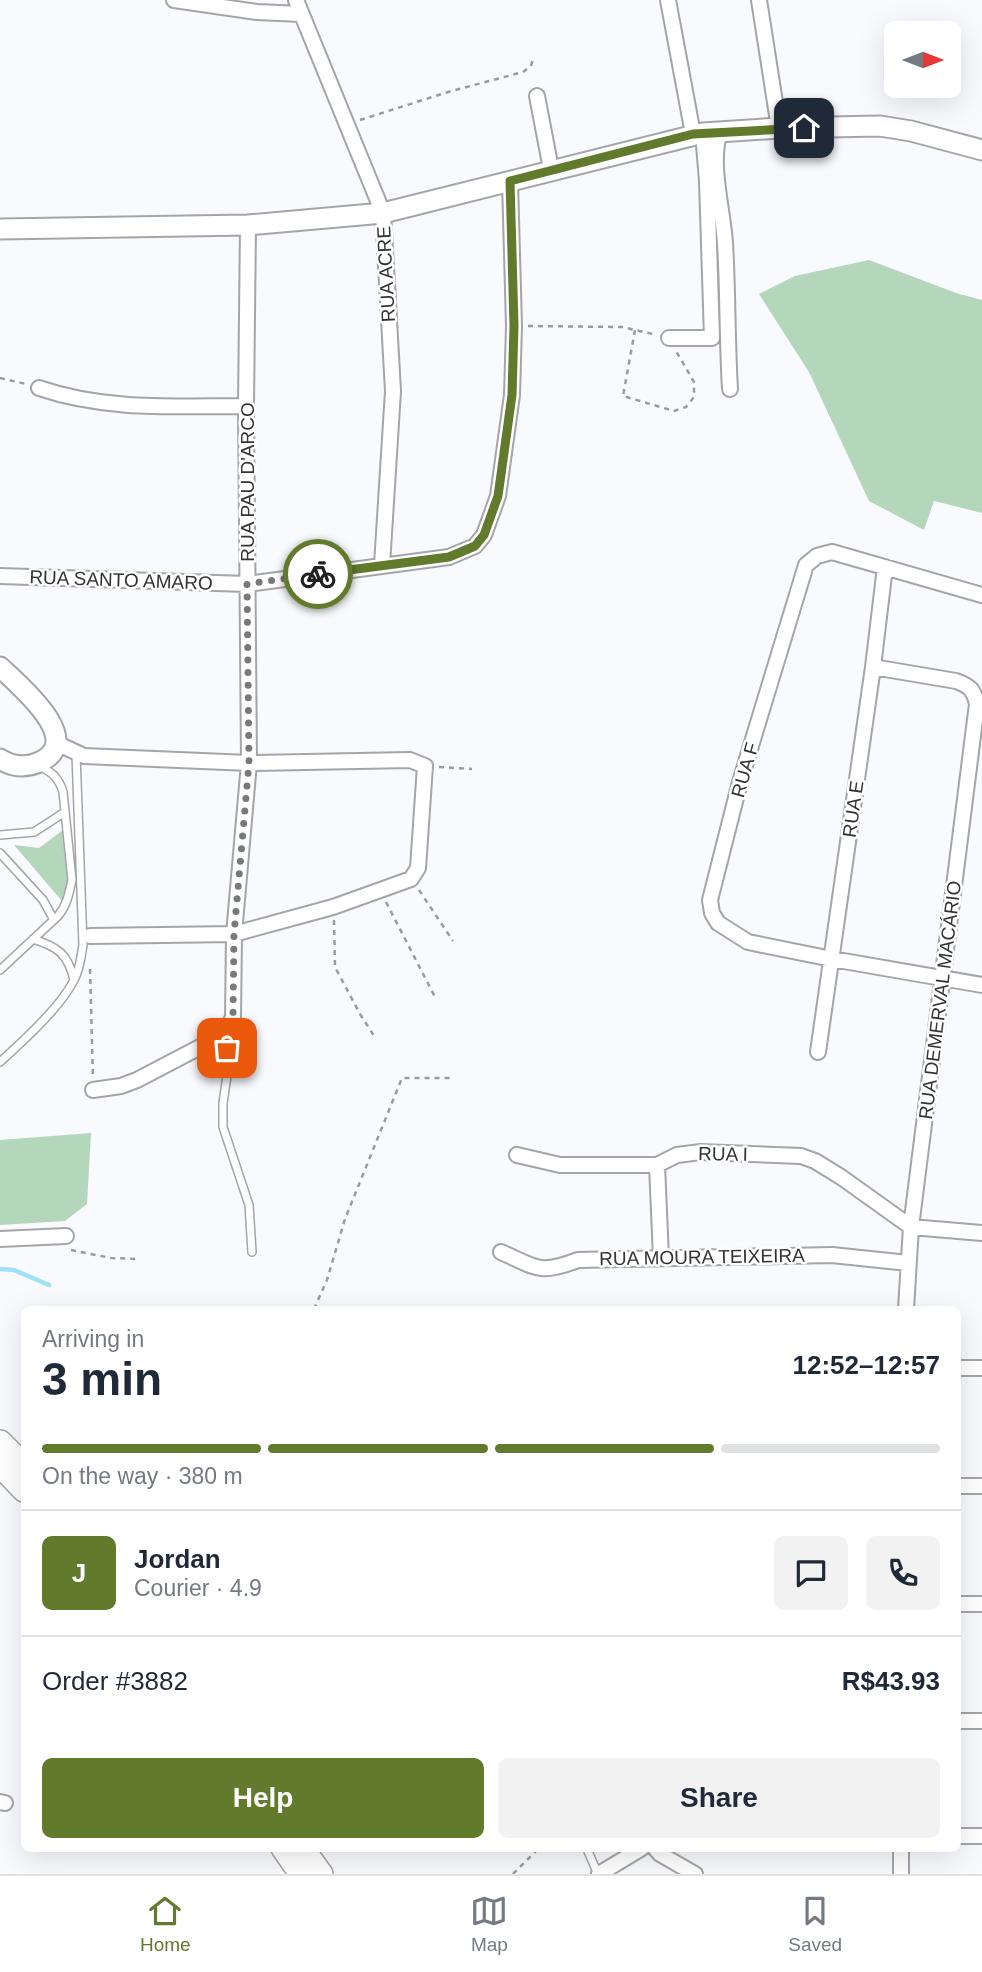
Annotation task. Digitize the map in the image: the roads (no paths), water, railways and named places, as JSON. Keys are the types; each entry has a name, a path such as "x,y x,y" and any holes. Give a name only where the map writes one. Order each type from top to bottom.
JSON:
{"main road":[{"path":"0,1442 21,1463"},
{"path":"0,1465 21,1487"},
{"path":"286,1852 301,1874"},
{"path":"305,1852 321,1874"}],"street":[{"path":"174,0 257,12 299,7"},
{"path":"668,0 705,133 712,338 669,338"},
{"path":"759,0 779,128"},
{"name":"RUA ACRE","path":"299,7 383,213 393,391 382,565"},
{"path":"537,96 551,169"},
{"path":"0,229 248,225 383,213 551,169 705,133 880,126 911,131 982,150"},
{"path":"705,133 715,144 725,244 730,389"},
{"name":"RUA SANTO AMARO","path":"0,576 247,584 458,554 475,546 484,535 498,496 512,395 514,326 510,181"},
{"name":"RUA PAU D'ARCO","path":"225,1034 233,1017 234,934 249,763 246,406 248,225"},
{"path":"39,388 68,398 124,406 246,406"},
{"name":"RUA F","path":"832,959 748,942 718,923 712,913 710,900 740,782 806,565 811,559 832,552 982,594"},
{"name":"RUA E","path":"818,1052 885,566"},
{"path":"0,667 45,712 56,733 54,751 35,764 12,765 0,759"},
{"name":"RUA DEMERVAL MACÁRIO","path":"873,667 968,685 974,692 976,704 911,1227 906,1306"},
{"path":"56,743 84,756 249,763 410,760 425,766 418,868 411,879 333,907 234,934 90,936"},
{"path":"832,959 982,985"},
{"path":"93,1090 121,1086 137,1080 225,1034"},
{"name":"RUA I","path":"517,1156 560,1165 657,1165 677,1155 701,1152 801,1156 841,1177 911,1227"},
{"path":"657,1165 661,1258"},
{"path":"911,1227 982,1233"},
{"path":"0,1239 64,1242"},
{"name":"RUA MOURA TEIXEIRA","path":"502,1252 544,1270 578,1260 661,1258 832,1255 908,1263"},
{"path":"961,1368 982,1368"},
{"path":"961,1486 982,1486"},
{"path":"961,1604 982,1604"},
{"path":"961,1721 982,1721"},
{"path":"961,1836 982,1836"},
{"path":"598,1873 635,1852"},
{"path":"658,1852 695,1874"},
{"path":"901,1852 901,1874"}],"lane":[{"path":"0,1062 46,1016 74,979 81,961 83,945 76,753"},
{"path":"0,970 65,907 72,880 63,792 53,774 35,764"},
{"path":"0,835 34,832 65,812"},
{"path":"0,853 43,900 54,920"},
{"path":"33,939 49,944 62,953 70,962 74,979"},
{"path":"225,1034 229,1062 223,1103 223,1127 249,1205 253,1252"},
{"path":"588,1852 598,1873"}],"waterway":[{"path":"0,1269 14,1270 49,1285"}]}
